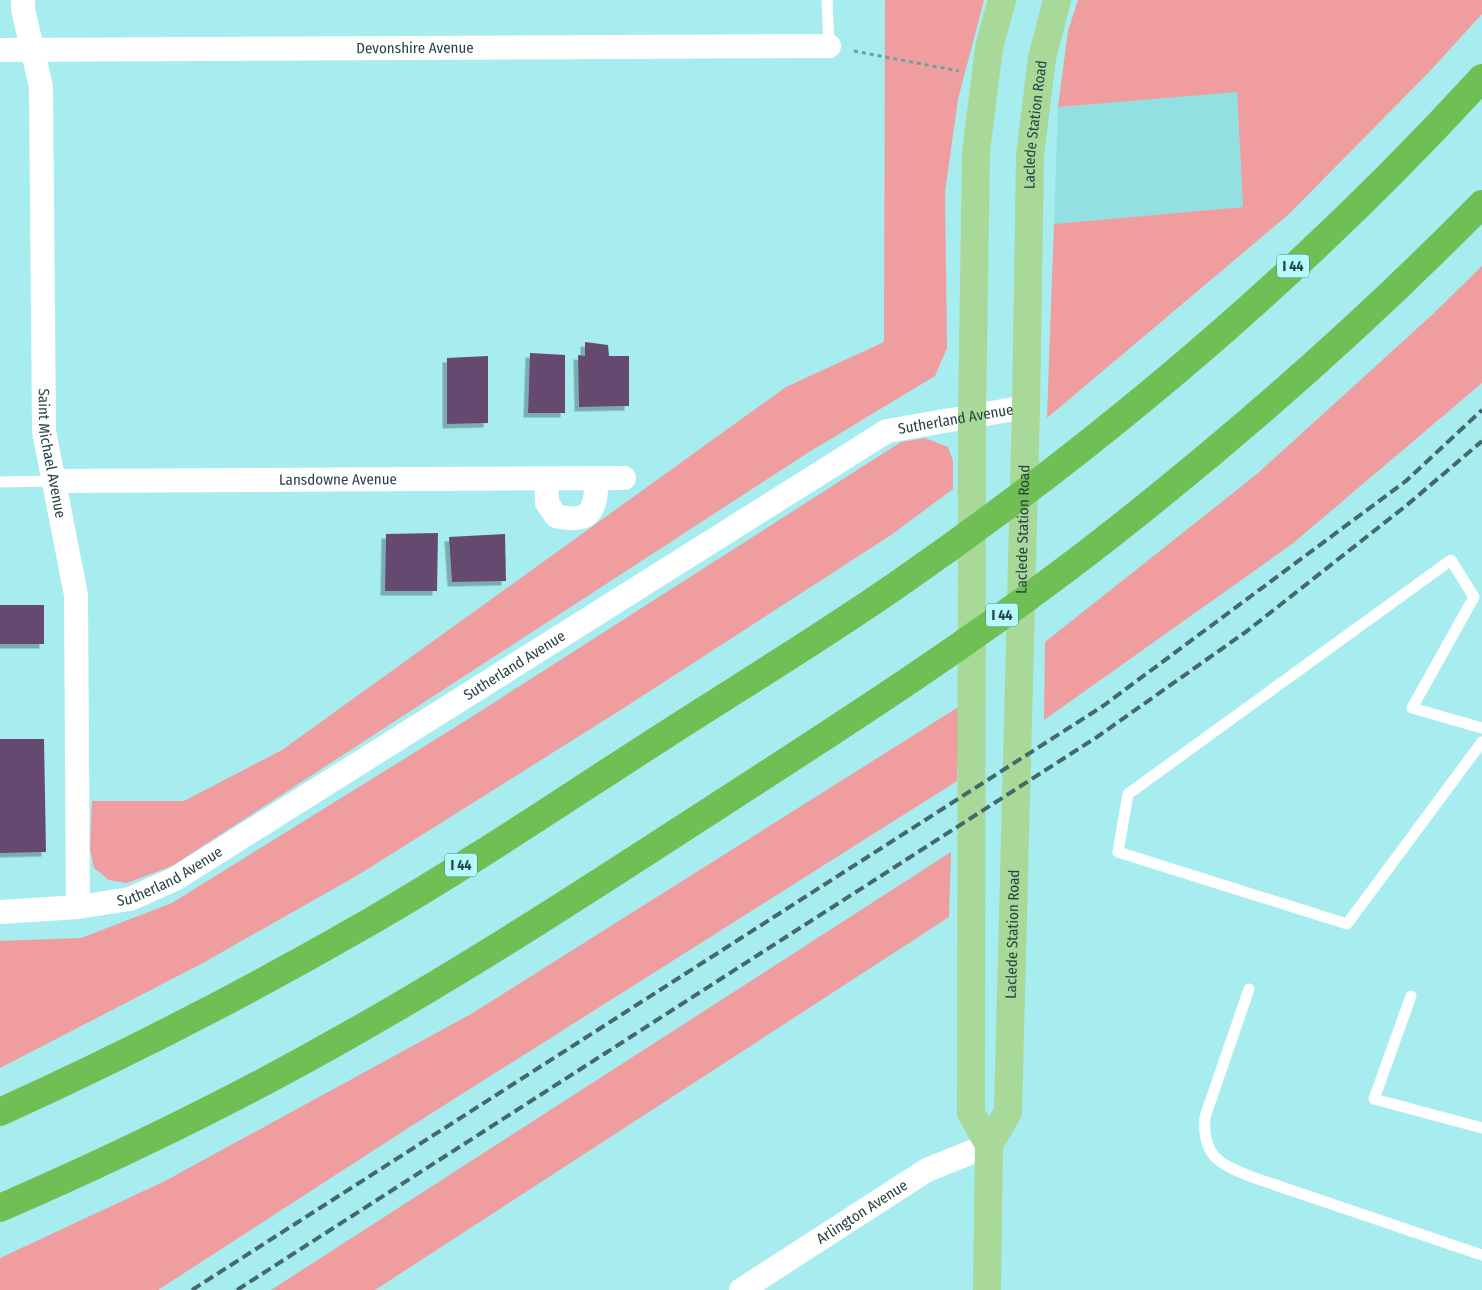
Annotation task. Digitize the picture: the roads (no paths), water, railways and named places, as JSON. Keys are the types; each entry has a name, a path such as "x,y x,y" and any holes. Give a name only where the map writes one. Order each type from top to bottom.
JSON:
{"highway":[{"name":"I 44","path":"0,1112 107,1064 243,994 377,918 901,582 1092,441 1256,300 1369,194 1482,78"},
{"name":"I 44","path":"0,1208 84,1171 220,1104 356,1031 488,953 901,686 1102,541 1211,454 1325,356 1482,204"}],"main road":[{"path":"989,1145 971,1113 972,416 976,152 989,48 1002,0"},
{"name":"Laclede Station Road","path":"987,1290 989,1145 1008,1112 1026,407 1030,155 1042,58 1057,0"}],"street":[{"name":"Saint Michael Avenue","path":"23,0 41,87 44,431 76,595 78,908"},
{"name":"Devonshire Avenue","path":"0,50 829,46"},
{"name":"Sutherland Avenue","path":"0,912 78,908 130,899 175,879 887,431 1026,407"},
{"name":"Lansdowne Avenue","path":"53,481 624,478"},
{"path":"546,479 547,503 556,516 572,520 586,516 597,502 596,479"},
{"name":"Arlington Avenue","path":"741,1290 927,1170 989,1145"}],"lane":[{"path":"827,0 829,46"},
{"path":"0,482 53,481"},
{"path":"1482,728 1412,708 1474,597 1451,560 1128,794 1118,852 1347,924 1482,742"},
{"path":"1249,989 1204,1117 1203,1132 1214,1159 1224,1166 1252,1177 1482,1255"},
{"path":"1411,996 1374,1099 1482,1128"}],"railway":[{"path":"192,1290 1103,706 1406,481 1482,410"},
{"path":"237,1290 1097,737 1247,631 1407,505 1482,441"}]}
